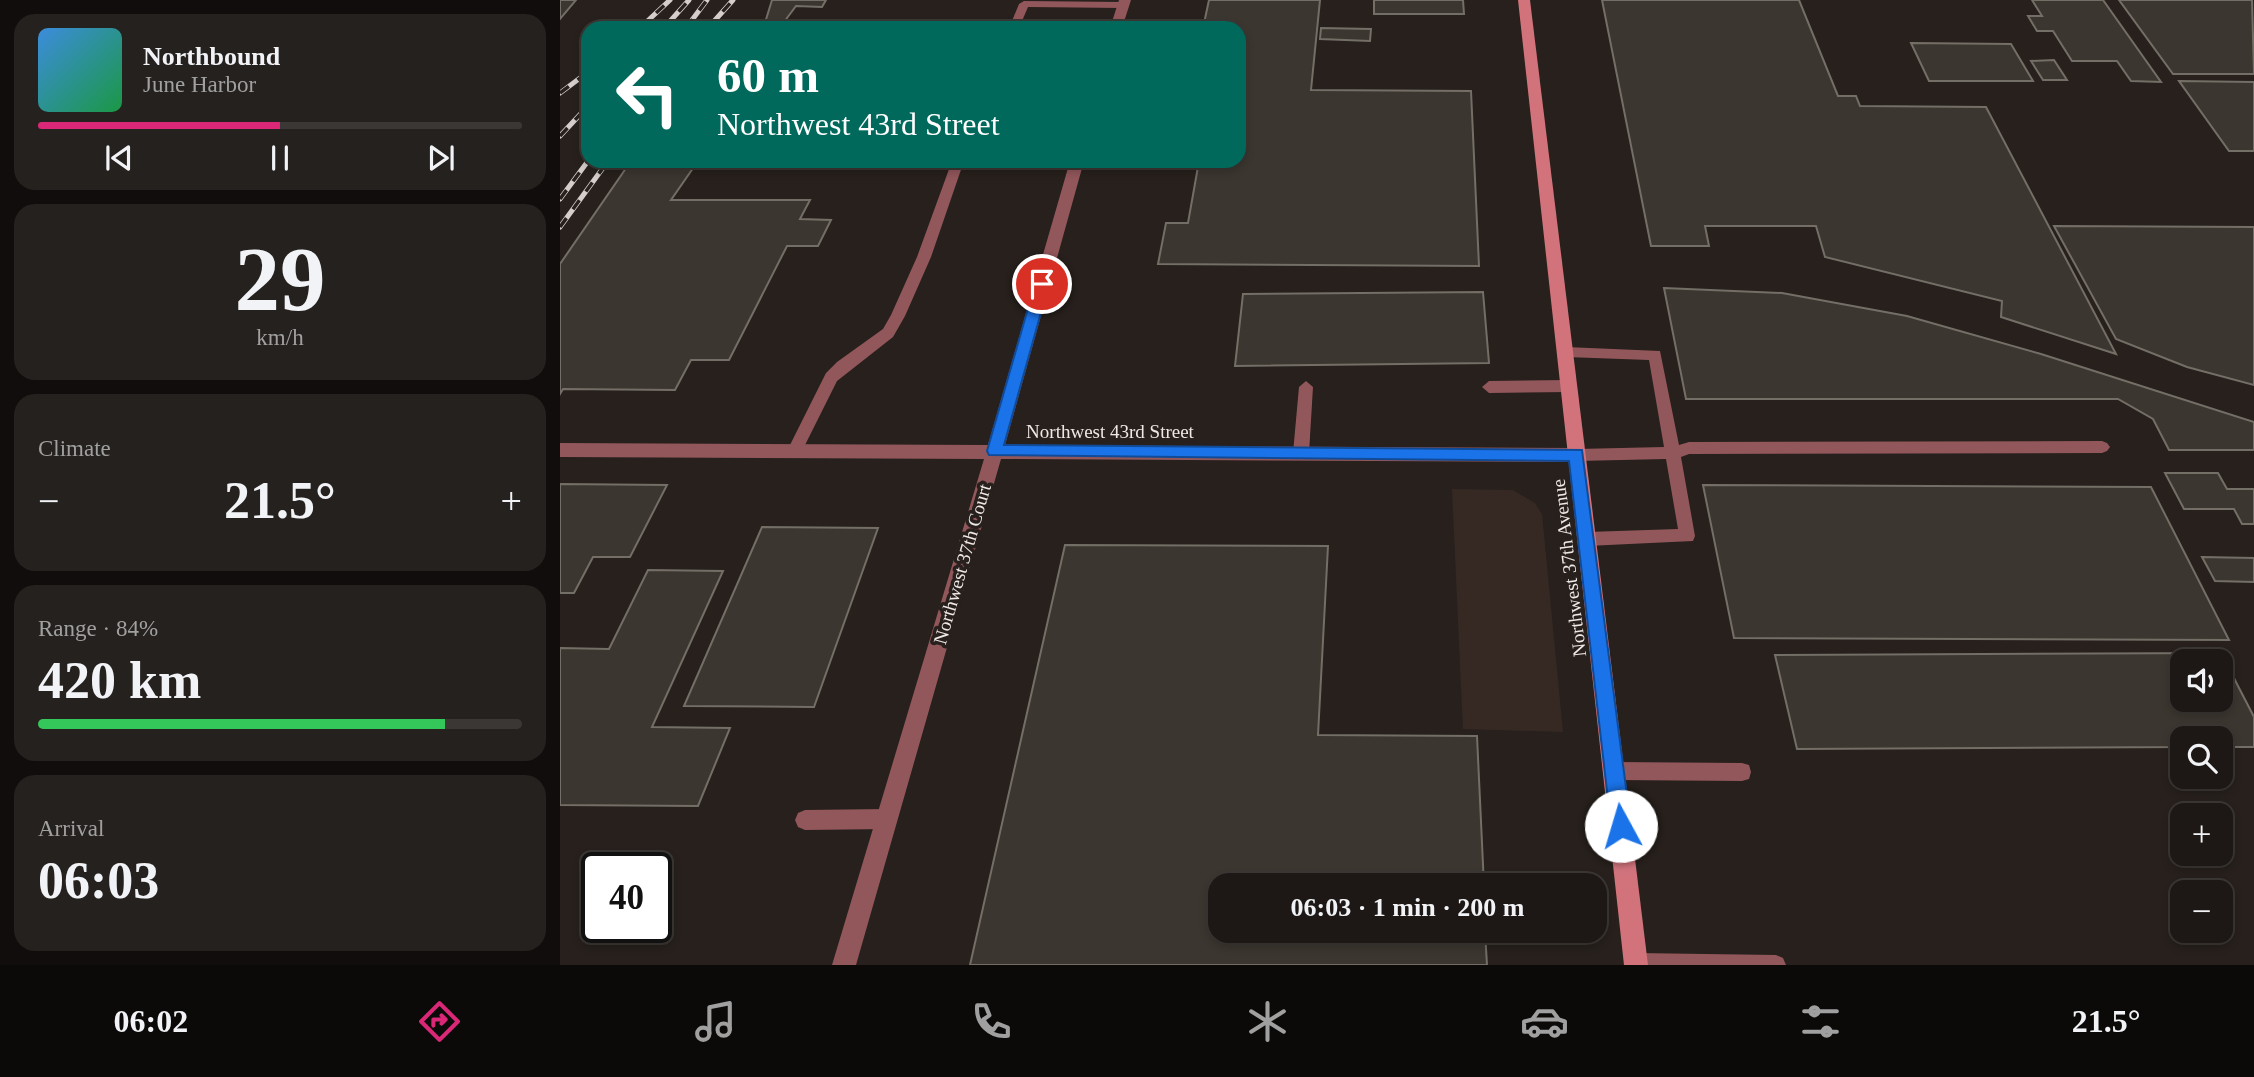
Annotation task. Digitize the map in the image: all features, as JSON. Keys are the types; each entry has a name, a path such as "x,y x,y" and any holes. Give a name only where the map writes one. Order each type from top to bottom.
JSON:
{"street":[{"name":"Northwest 37th Avenue","path":"1524,0 1636,964"},
{"path":"1118,21 1124,2"},
{"name":"Northwest 37th Court","path":"844,965 1075,168"},
{"name":"Northwest 43rd Street","path":"560,450 1577,455"}],"lane":[{"path":"1017,21 1024,4 1124,2"},
{"path":"796,451 831,377 888,333 898,316 955,168"},
{"path":"1566,352 1655,355 1688,536 1587,539"},
{"path":"1489,387 1569,386"},
{"path":"1301,453 1306,387"},
{"path":"1577,455 1672,453 1689,448 2102,447"},
{"path":"1615,771 1742,772"},
{"path":"805,820 887,819"},
{"path":"1636,964 1776,965"}],"shaded area":[{"path":"1452,489 1513,490 1535,503 1542,514 1563,732 1463,729"}],"building":[{"path":"560,0 576,0 560,19"},
{"path":"772,0 826,0 822,7 796,6 785,21 766,21"},
{"path":"1209,0 1320,0 1311,90 1471,91 1479,266 1158,264 1166,223 1188,223 1198,168 1246,168 1246,21 1204,21"},
{"path":"1374,0 1463,0 1464,14 1374,14"},
{"path":"1602,0 1799,0 1838,96 1856,96 1860,106 1986,107 2116,354 2001,317 2002,301 1825,257 1816,226 1705,226 1709,246 1651,246"},
{"path":"2032,0 2103,0 2161,82 2131,81 2117,61 2072,61 2053,31 2037,31 2028,16 2042,16"},
{"path":"2119,0 2252,0 2254,74 2173,74"},
{"path":"1321,28 1371,29 1370,41 1320,39"},
{"path":"1911,43 2011,44 2033,81 1929,81"},
{"path":"2054,60 2067,80 2043,80 2031,61"},
{"path":"2179,81 2254,82 2254,151 2229,151"},
{"path":"626,168 693,168 671,200 810,200 800,219 831,220 818,246 787,246 729,360 691,360 675,390 563,389 560,394 560,264"},
{"path":"2054,226 2254,227 2254,385 2187,367 2116,339"},
{"path":"1664,288 1782,293 1907,316 2041,354 2254,422 2254,450 2169,450 2153,419 2118,399 1686,399"},
{"path":"1483,292 1489,363 1235,366 1243,294"},
{"path":"2165,473 2218,473 2227,489 2254,489 2254,524 2242,524 2234,509 2184,509"},
{"path":"560,484 667,485 630,557 593,557 574,593 560,593"},
{"path":"1703,485 2151,487 2229,640 1734,638"},
{"path":"762,527 878,528 814,707 684,706"},
{"path":"1065,545 1328,546 1318,735 1477,736 1483,873 1208,873 1208,943 1486,943 1487,965 970,965"},
{"path":"2202,557 2254,558 2254,582 2215,581"},
{"path":"648,570 723,571 652,727 730,728 698,806 560,805 560,648 609,649"},
{"path":"2170,653 2170,712 2233,712 2233,676 2254,717 2254,747 2233,747 2233,726 2170,726 2170,747 1797,749 1775,655"}],"railway":[{"path":"648,21 670,0"},
{"path":"670,21 689,0"},
{"path":"691,21 707,0"},
{"path":"714,21 733,0"},
{"path":"560,93 581,77"},
{"path":"560,136 581,114"},
{"path":"560,199 583,168"},
{"path":"560,227 603,168"}],"route":[{"path":"1042,284 995,451 1577,455 1621,826"}]}
